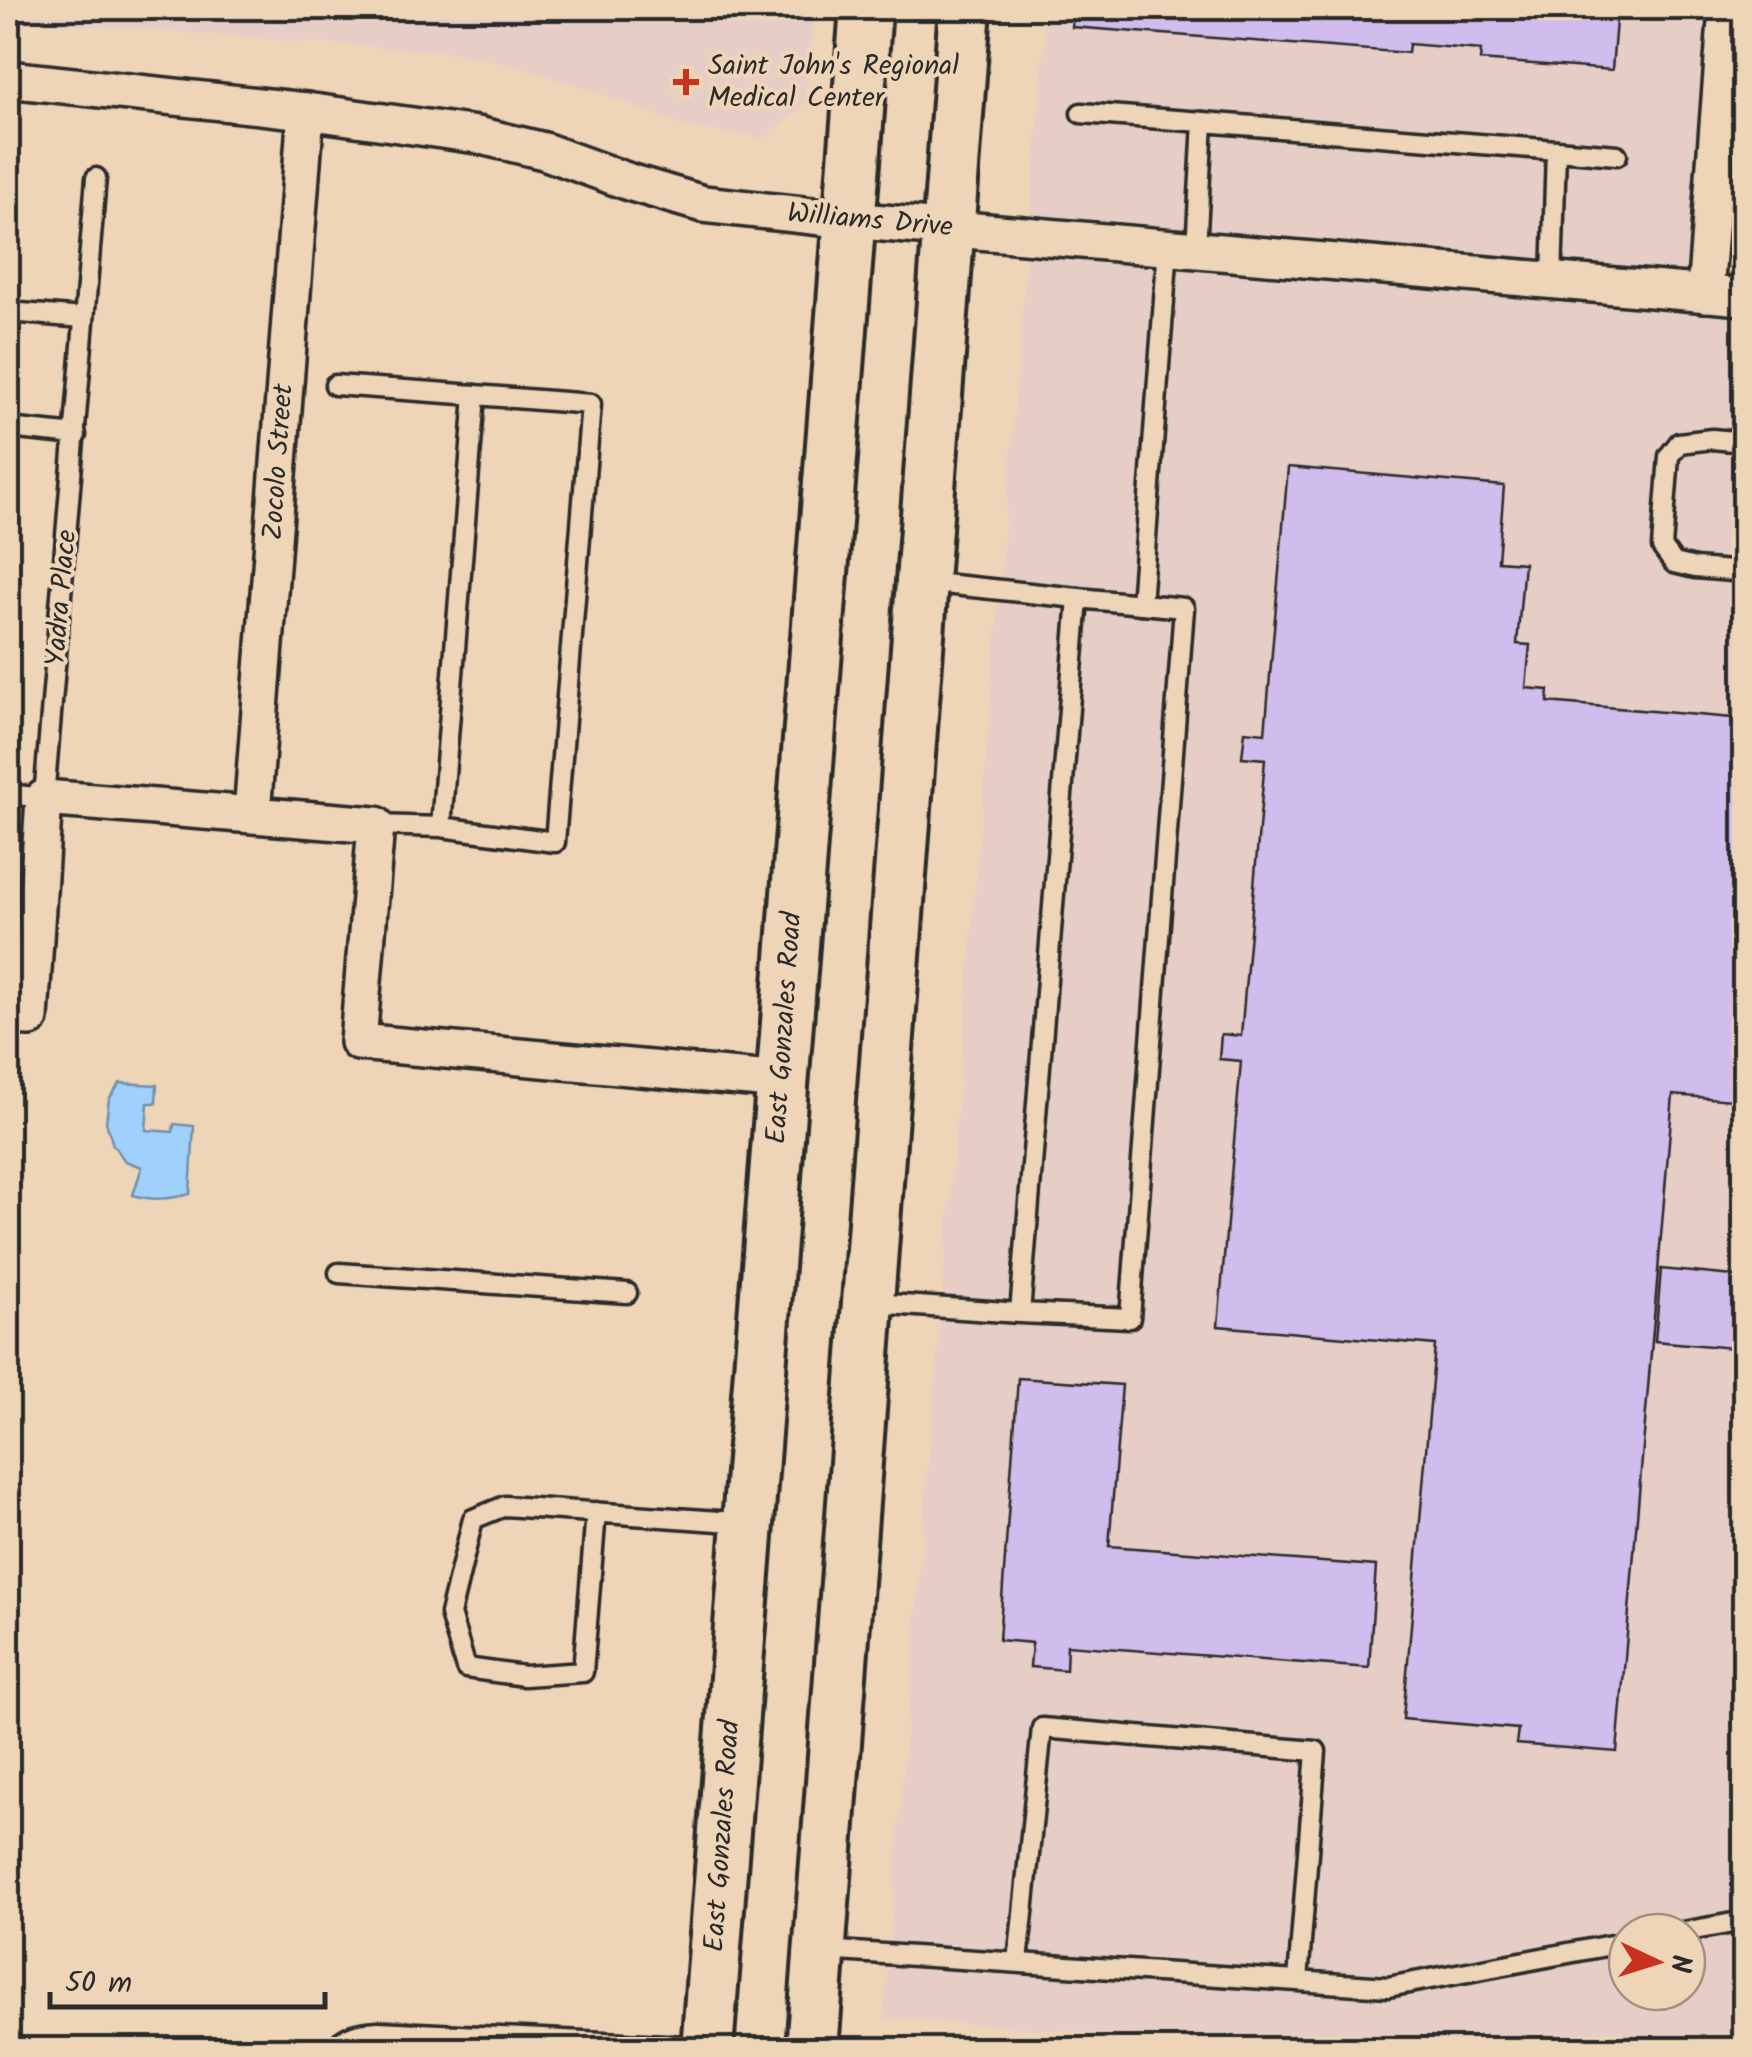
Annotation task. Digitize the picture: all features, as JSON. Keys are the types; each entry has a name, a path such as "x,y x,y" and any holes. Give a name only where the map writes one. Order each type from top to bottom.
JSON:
{"main road":[{"name":"East Gonzales Road","path":"707,2048 866,8"},
{"path":"812,2050 965,8"}],"street":[{"path":"1704,294 1728,8"},
{"name":"Williams Drive","path":"8,79 306,110 477,135 544,150 703,204 1744,297"},
{"name":"Zocolo Street","path":"252,814 306,110"},
{"path":"44,798 376,825 358,1042 781,1082"},
{"name":"Yadra Place","path":"19,1017 44,798"}],"lane":[{"path":"1081,113 1618,155"},
{"path":"1141,604 1182,248 1203,122"},
{"path":"1552,280 1556,150"},
{"name":"Yadra Place","path":"44,798 96,178"},
{"path":"8,312 84,318"},
{"path":"335,385 591,404 555,842 441,828 376,825"},
{"path":"441,828 476,396"},
{"path":"8,428 76,435"},
{"path":"1744,442 1712,439 1679,443 1669,456 1662,546 1674,563 1744,572"},
{"path":"868,1303 1130,1318 1184,608 922,582"},
{"path":"1020,1312 1078,598"},
{"path":"8,794 44,798"},
{"path":"339,1272 627,1293"},
{"path":"596,1512 583,1672 524,1676 466,1668 450,1614 473,1519 504,1506 596,1512 747,1523"},
{"path":"1018,1962 1042,1728 1316,1751 1298,1980"},
{"path":"1707,1927 1744,1920"},
{"path":"819,1950 1388,1987 1607,1946"},
{"path":"333,2050 357,2032 378,2031 707,2048"}],"shaded area":[{"name":"Saint John's Regional Medical Center","path":"8,8 814,8 805,105 764,138 689,128 524,68 456,53 8,20"},
{"path":"1047,8 1744,8 1744,2049 1317,2049 883,2018"}],"water":[{"path":"120,1083 157,1085 156,1103 148,1103 146,1130 173,1132 174,1124 194,1126 190,1194 161,1199 133,1195 142,1167 125,1161 113,1145 106,1122 109,1099"}],"building":[{"path":"1074,8 1617,8 1612,70 1480,60 1481,50 1409,44 1408,53 1072,27"},
{"path":"1288,467 1504,486 1498,561 1524,563 1517,644 1530,645 1526,688 1549,690 1548,702 1744,719 1744,1101 1673,1095 1617,1752 1516,1744 1518,1729 1403,1719 1435,1345 1218,1326 1241,1061 1219,1059 1221,1034 1241,1036 1265,759 1242,757 1245,731 1265,733"},
{"path":"1661,1269 1744,1277 1744,1349 1655,1341"},
{"path":"1018,1378 1122,1385 1109,1546 1376,1566 1369,1668 1067,1645 1066,1670 1030,1667 1032,1643 999,1640"}],"place":[{"name":"Saint John's Regional Medical Center","path":"686,82"}]}
